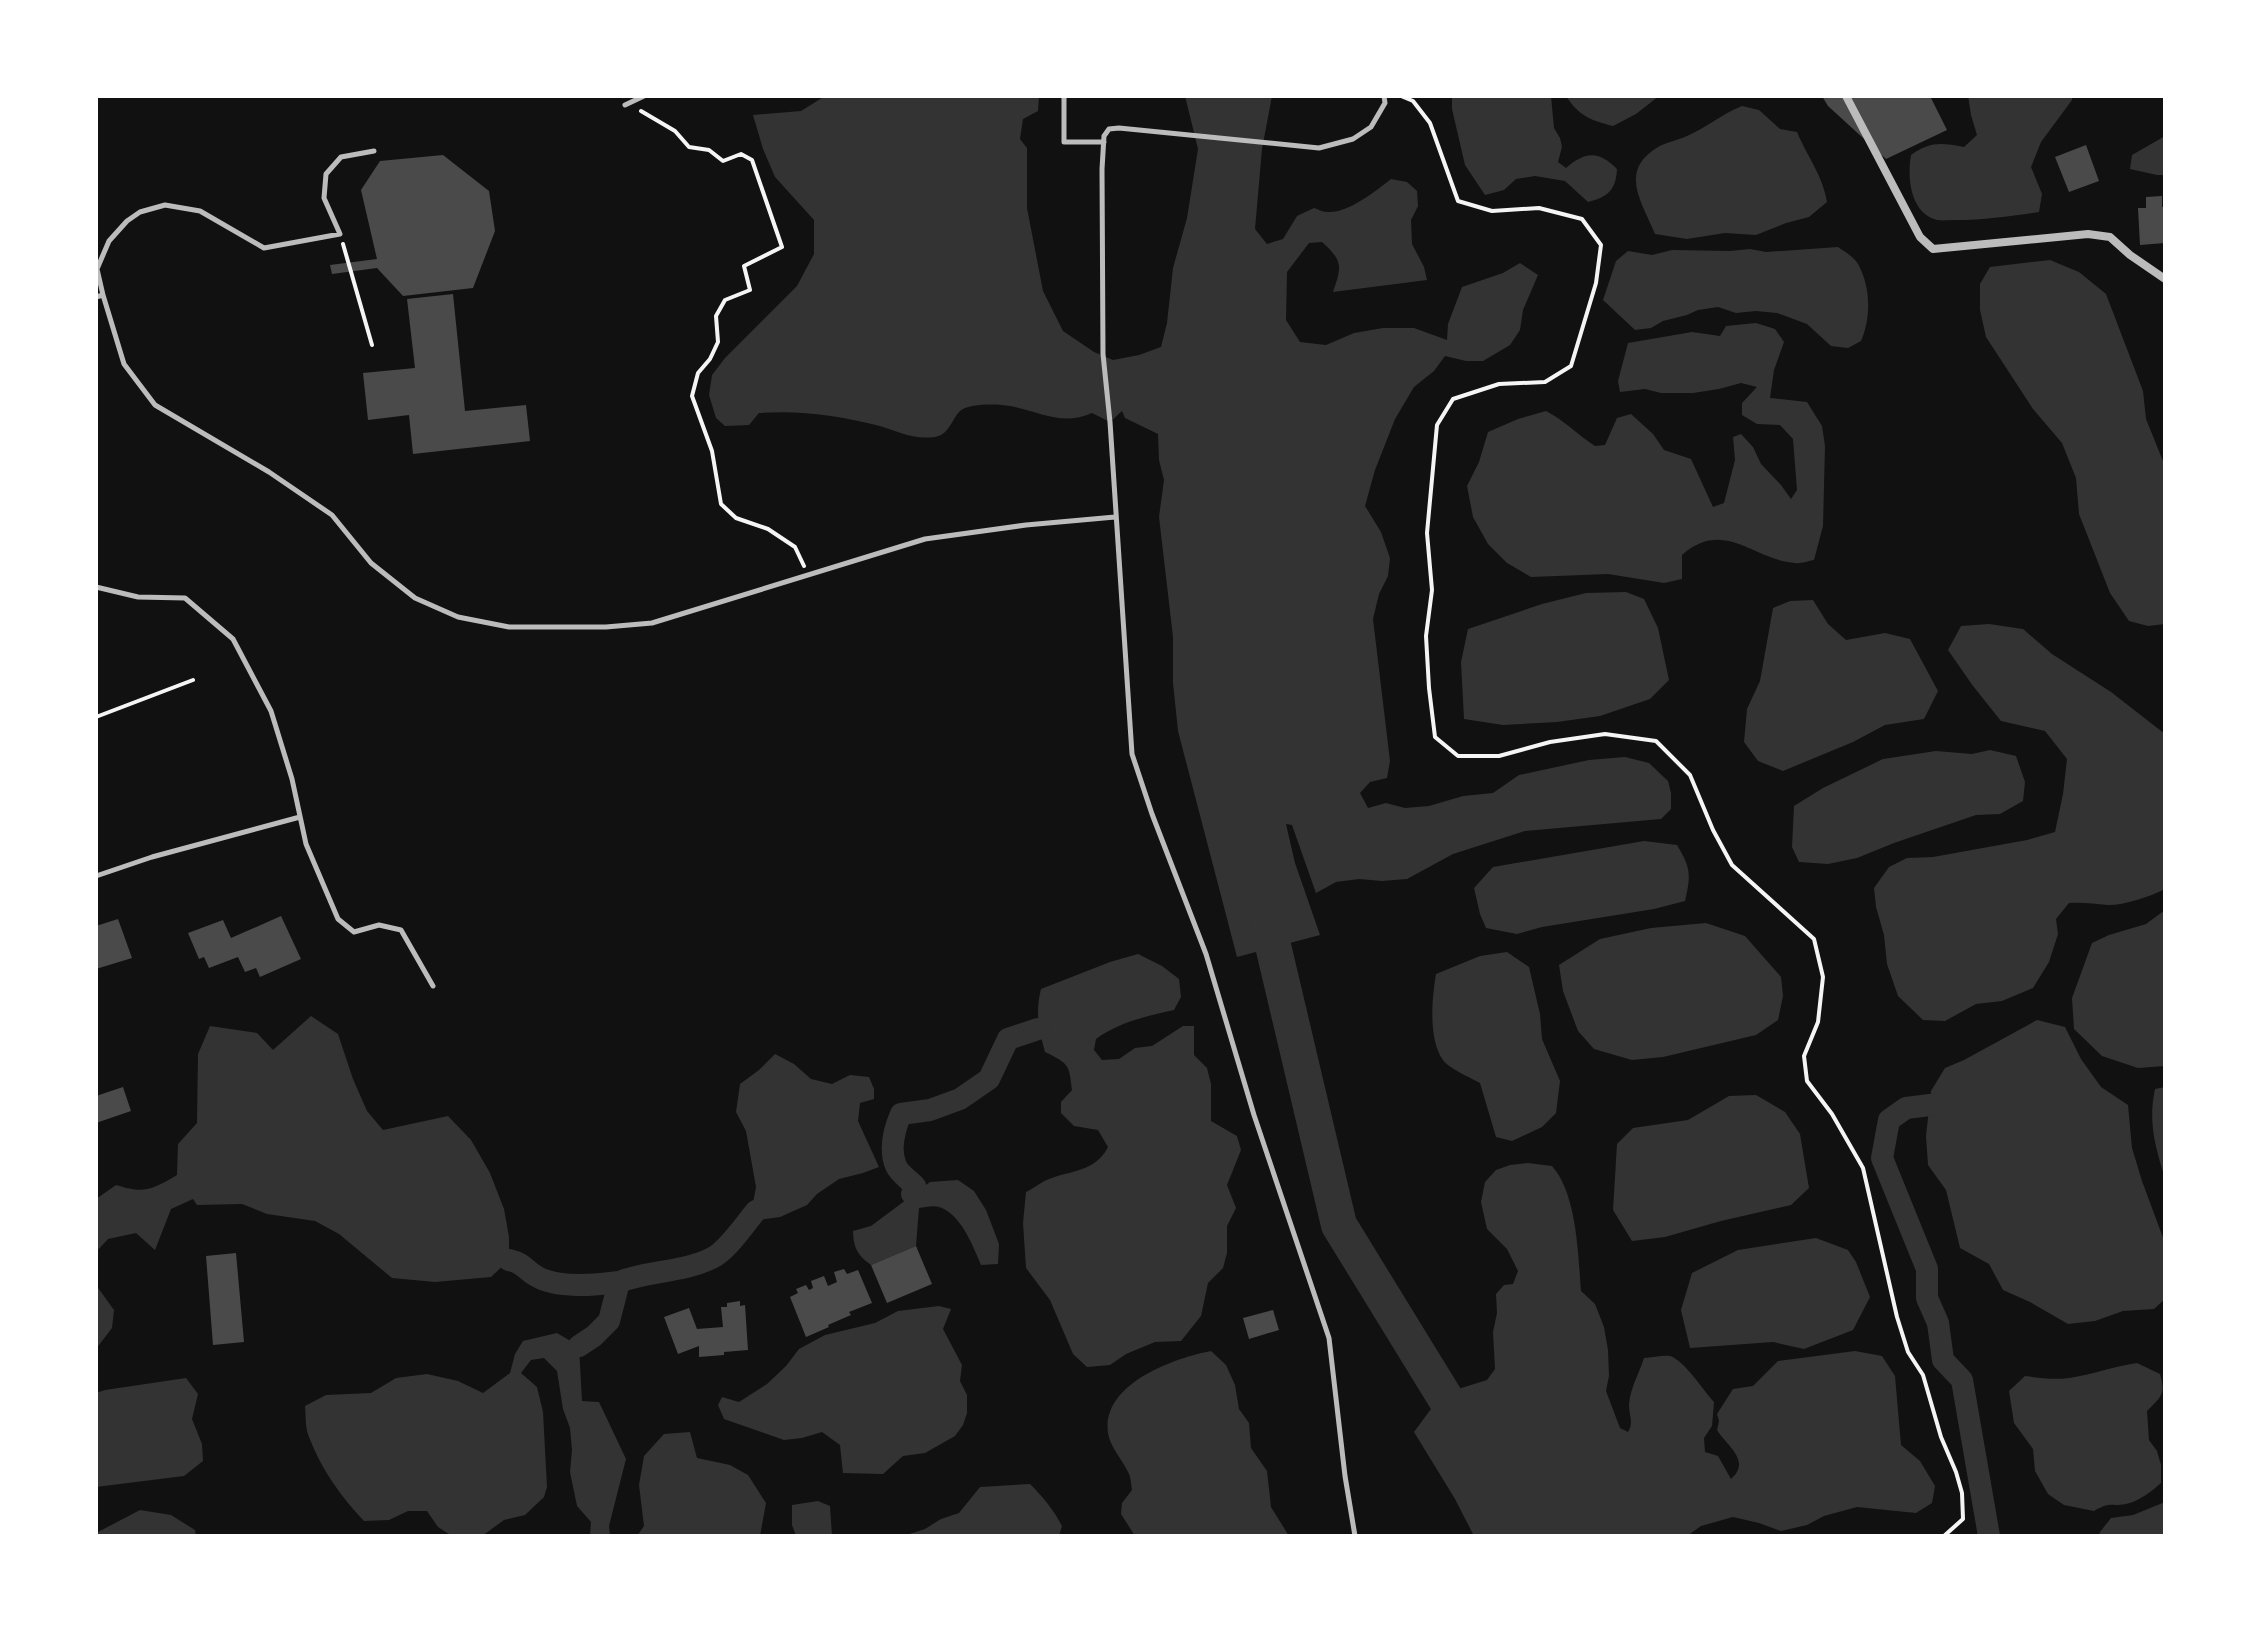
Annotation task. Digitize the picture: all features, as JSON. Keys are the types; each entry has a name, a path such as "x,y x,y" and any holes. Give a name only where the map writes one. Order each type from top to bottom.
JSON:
{"street":[{"path":"1846,96 1920,237 1933,249 2088,234 2110,237 2165,279"}],"lane":[{"path":"625,105 644,96"},
{"path":"1064,96 1064,142 1104,142"},
{"path":"1355,1536 1329,1338 1254,1115 1206,954 1132,754 1103,354 1102,169 1104,136 1109,129 1319,148 1353,139 1371,127 1385,103 1384,96"},
{"path":"374,151 341,157 326,174 324,198 340,234 264,248 200,211 165,205 140,212 127,221 109,241 97,269 100,296 124,364 155,405 269,472 332,515 371,563 415,598 458,617 509,627 606,627 652,623 925,539 1115,517"},
{"path":"96,587 138,597 185,598 233,639 271,711 292,779 306,844 338,919 354,932 379,925 401,930 433,986"},
{"path":"96,876 152,857 300,817"}],"path":[{"path":"1401,96 1413,101 1430,123 1458,201 1492,211 1539,208 1582,219 1601,245 1596,283 1571,366 1545,382 1499,384 1453,399 1437,425 1427,533 1432,590 1426,636 1435,737 1458,756 1499,756 1550,742 1605,734 1656,741 1690,775 1713,830 1732,865 1814,939 1823,977 1818,1022 1804,1056 1807,1081 1832,1114 1863,1168 1897,1317 1908,1352 1923,1375 1941,1437 1956,1472 1962,1493 1963,1519 1944,1536"},
{"path":"625,105 675,131 689,147 709,150 723,161 741,154 752,160 782,247 744,266 750,290 725,300 716,316 718,342 710,359 698,373 692,396 712,451 721,504 736,518 768,529 795,547 809,576"},
{"path":"340,234 372,345"},
{"path":"96,717 193,680"}],"shaded area":[{"path":"825,96 1039,96 1038,111 1023,119 1020,139 1027,148 1027,208 1043,291 1063,331 1094,352 1113,360 1161,347 1173,268 1187,218 1198,149 1185,96 1272,96 1262,149 1255,229 1267,244 1283,239 1297,216 1314,208 1327,212 1343,209 1361,201 1391,179 1407,182 1417,191 1418,206 1411,220 1412,244 1427,280 1333,292 1339,270 1337,259 1322,242 1309,243 1287,272 1286,320 1300,342 1326,345 1354,333 1383,328 1414,328 1447,340 1448,324 1462,287 1503,273 1520,263 1538,275 1523,310 1520,330 1510,345 1483,361 1445,356 1434,371 1414,387 1395,419 1375,470 1365,506 1381,532 1390,558 1388,576 1379,594 1373,619 1390,761 1387,778 1370,782 1360,793 1368,808 1386,803 1405,808 1429,806 1463,796 1493,793 1519,775 1589,760 1625,757 1649,763 1668,781 1671,809 1661,819 1525,831 1453,854 1407,879 1336,882 1316,893 1292,825 1286,824 1295,863 1320,935 1237,957 1178,731 1173,683 1173,637 1159,517 1164,480 1158,434 1125,418 1122,411 1110,422 1092,413 1058,418 998,405 964,409 944,433 927,438 861,421 818,414 759,413 749,425 725,426 716,418 709,395 712,375 797,286 814,254 814,220 775,177 753,115 801,111"},
{"path":"1452,96 1551,96 1554,128 1562,147 1558,162 1566,168 1580,158 1598,156 1617,169 1613,187 1601,198 1588,202 1565,181 1535,176 1516,179 1504,190 1485,195 1465,165 1452,109"},
{"path":"1566,96 1659,96 1636,114 1613,126 1586,116"},
{"path":"1968,96 2072,96 2041,142 2031,167 2042,194 2039,212 1987,219 1939,220 1928,216 1916,202 1910,183 1911,155 1936,144 1964,147 1977,135"},
{"path":"1742,106 1759,110 1780,129 1797,132 1827,202 1809,217 1756,235 1725,233 1687,239 1655,234 1637,188 1639,166 1658,147 1684,137"},
{"path":"2165,136 2165,175 2130,169 2132,155"},
{"path":"1838,247 1858,264 1867,292 1868,313 1861,341 1848,348 1831,346 1807,324 1777,313 1736,313 1718,307 1698,310 1651,328 1635,330 1603,300 1616,261 1628,251 1652,255 1672,250 1750,249 1766,252"},
{"path":"2050,260 2079,272 2106,294 2143,391 2146,419 2165,466 2165,624 2148,626 2129,621 2110,593 2079,514 2076,478 2062,443 2033,409 1986,337 1980,310 1980,284 1990,267"},
{"path":"1756,323 1775,329 1784,342 1774,370 1770,398 1807,402 1822,426 1825,446 1823,526 1814,560 1797,563 1780,560 1725,540 1711,540 1682,555 1682,579 1664,583 1608,574 1531,577 1507,563 1488,544 1473,517 1467,486 1479,462 1488,432 1546,411 1595,446 1605,445 1617,418 1631,414 1653,434 1664,450 1691,459 1713,507 1724,503 1735,460 1733,437 1741,434 1753,447 1761,464 1791,499 1797,490 1793,439 1780,425 1757,424 1742,415 1742,403 1757,387 1741,383 1693,393 1661,393 1645,389 1620,392 1618,381 1628,343 1692,332 1720,336 1726,326"},
{"path":"1626,592 1644,599 1658,628 1669,680 1650,699 1600,716 1557,722 1503,725 1464,719 1461,662 1468,629 1586,593"},
{"path":"1813,600 1828,624 1846,640 1885,633 1910,639 1938,691 1924,719 1885,725 1783,771 1758,761 1744,742 1747,709 1760,681 1773,608 1790,601"},
{"path":"1989,624 2023,629 2052,654 2111,692 2165,734 2165,889 2122,904 2069,903 2056,919 2058,934 2049,962 2033,988 2002,1001 1976,1004 1945,1021 1923,1020 1898,996 1887,964 1874,888 1889,867 1907,858 1933,857 2055,832 2063,794 2067,759 2045,731 2001,721 1948,650 1961,626"},
{"path":"1990,750 2016,756 2025,782 2023,801 2000,814 1976,815 1857,858 1828,864 1799,862 1792,847 1794,806 1823,788 1883,759 1936,751 1972,754"},
{"path":"1644,841 1677,845 1688,872 1685,901 1517,934 1486,928 1474,888 1493,867"},
{"path":"2165,910 2165,1066 2138,1068 2102,1056 2074,1029 2072,998 2092,943 2146,924"},
{"path":"1706,923 1745,936 1781,977 1783,996 1778,1020 1756,1035 1663,1057 1632,1060 1594,1049 1578,1031 1563,991 1559,965 1600,939 1651,928"},
{"path":"1507,952 1529,967 1540,1014 1542,1039 1560,1081 1556,1113 1542,1127 1512,1141 1496,1137 1480,1083 1443,1060 1435,1041 1432,1018 1436,974 1480,956"},
{"path":"1138,954 1179,979 1181,997 1174,1010 1134,1020 1105,1033 1096,1039 1094,1050 1102,1060 1119,1059 1135,1048 1152,1046 1183,1026 1194,1026 1194,1055 1207,1068 1211,1084 1211,1121 1237,1136 1241,1150 1227,1185 1236,1208 1227,1226 1227,1253 1223,1268 1208,1283 1201,1316 1181,1341 1155,1342 1126,1354 1110,1365 1087,1367 1073,1354 1050,1300 1026,1268 1023,1223 1026,1192 1049,1179 1090,1166 1108,1147 1098,1130 1074,1126 1061,1113 1061,1102 1072,1090 1070,1075 1063,1062 1045,1052 1038,1005 1041,989"},
{"path":"311,1016 338,1034 367,1111 383,1130 448,1116 471,1140 490,1173 504,1209 509,1260 491,1277 435,1282 392,1278 339,1234 315,1221 267,1214 242,1204 197,1205 193,1199 171,1209 155,1250 136,1233 108,1239 96,1252 96,1199 116,1185 147,1189 177,1175 178,1144 197,1123 198,1054 210,1026 257,1033 273,1050"},
{"path":"2037,1020 2065,1027 2081,1059 2101,1087 2128,1105 2132,1148 2165,1243 2165,1299 2154,1309 2123,1311 2095,1321 2068,1324 2003,1290 1989,1264 1960,1248 1946,1190 1928,1165 1926,1136 1931,1091 1945,1068"},
{"path":"775,1054 794,1064 811,1079 832,1084 850,1075 869,1077 874,1099 860,1103 858,1121 879,1167 839,1179 807,1205 780,1217 759,1220 753,1203 756,1187 746,1131 736,1112 740,1084"},
{"path":"2165,1087 2165,1178 2156,1145 2152,1112 2155,1089"},
{"path":"1756,1095 1785,1112 1800,1134 1809,1188 1791,1205 1665,1237 1632,1241 1613,1210 1617,1144 1633,1128 1688,1120 1729,1096"},
{"path":"1528,1163 1552,1166 1567,1192 1575,1225 1581,1291 1595,1304 1604,1327 1609,1376 1606,1391 1620,1428 1628,1432 1630,1428 1630,1399 1644,1358 1670,1356 1687,1369 1714,1402 1712,1426 1704,1438 1705,1452 1718,1456 1731,1479 1737,1472 1738,1460 1717,1430 1717,1414 1733,1389 1753,1386 1778,1361 1855,1351 1882,1356 1895,1376 1901,1445 1920,1461 1935,1486 1932,1503 1916,1513 1857,1507 1781,1531 1733,1517 1701,1526 1687,1536 1474,1536 1414,1432 1442,1394 1487,1380 1495,1369 1493,1332 1497,1313 1496,1294 1504,1285 1513,1284 1518,1271 1507,1249 1487,1229 1481,1202 1485,1182 1496,1170"},
{"path":"958,1180 974,1191 986,1210 999,1244 998,1264 981,1265 960,1223 947,1211 934,1206 919,1208 916,1246 871,1265 860,1255 853,1231 871,1226 930,1182"},
{"path":"1816,1238 1848,1250 1856,1262 1870,1297 1853,1330 1804,1349 1773,1342 1690,1348 1681,1310 1692,1273 1738,1250"},
{"path":"96,1285 114,1310 112,1328 96,1349"},
{"path":"939,1306 951,1309 943,1329 962,1365 960,1381 967,1395 967,1413 955,1436 925,1453 903,1456 883,1474 843,1473 840,1445 822,1432 784,1440 724,1419 718,1405 722,1397 739,1402 767,1384 799,1349 825,1335 875,1323 898,1311"},
{"path":"557,1333 579,1346 582,1401 599,1402 626,1459 609,1526 610,1536 590,1536 591,1522 577,1506 570,1472 570,1428 563,1409 557,1371 544,1358 531,1360 521,1373 537,1387 543,1412 547,1487 544,1497 525,1515 504,1520 482,1536 452,1536 438,1527 427,1511 408,1511 389,1520 364,1521 340,1492 314,1449 306,1426 305,1406 326,1395 371,1393 396,1378 427,1374 458,1381 483,1393 510,1373 515,1354 523,1341"},
{"path":"1211,1351 1226,1365 1235,1385 1239,1409 1249,1423 1251,1448 1267,1471 1271,1507 1289,1536 1135,1536 1121,1514 1122,1503 1132,1490 1129,1474 1108,1433 1109,1416 1116,1400 1128,1387 1160,1367"},
{"path":"2137,1363 2160,1374 2162,1381 2161,1395 2147,1411 2149,1440 2157,1451 2161,1465 2161,1483 2140,1499 2126,1504 2108,1505 2094,1511 2064,1505 2048,1494 2035,1471 2033,1449 2014,1423 2009,1391 2025,1376 2069,1378"},
{"path":"186,1378 198,1394 192,1419 202,1444 203,1461 184,1476 96,1487 96,1393"},
{"path":"690,1432 697,1458 730,1465 748,1475 766,1503 760,1536 637,1536 644,1526 639,1485 644,1456 664,1434"},
{"path":"1030,1484 1059,1520 1062,1526 1059,1536 903,1536 959,1513 980,1487"},
{"path":"818,1501 830,1506 832,1536 796,1536 792,1525 792,1505"},
{"path":"2165,1502 2165,1536 2099,1536 2111,1518 2133,1515"},
{"path":"140,1510 171,1515 195,1530 196,1536 96,1536 96,1533"}],"building":[{"path":"1822,96 1930,96 1947,130 1886,159 1828,106"},
{"path":"2086,145 2099,181 2069,192 2055,157"},
{"path":"443,155 489,191 495,231 473,288 403,296 377,268 332,274 330,265 377,259 361,190 380,161"},
{"path":"2162,196 2165,243 2140,245 2138,208 2146,208 2146,197"},
{"path":"453,294 465,411 526,405 530,441 413,454 409,415 368,420 363,373 415,368 407,299"},
{"path":"281,916 301,959 260,977 256,968 245,972 238,957 209,968 204,957 199,959 188,933 223,920 231,938"},
{"path":"118,919 132,958 96,969 96,926"},
{"path":"123,1087 131,1111 96,1123 96,1096"},
{"path":"916,1246 932,1284 887,1303 871,1265"},
{"path":"236,1253 244,1342 213,1345 206,1256"},
{"path":"844,1269 847,1274 858,1270 872,1303 849,1312 851,1315 806,1337 790,1297 798,1293 796,1289 806,1285 809,1290 813,1288 811,1281 824,1276 828,1286 837,1282 834,1272"},
{"path":"740,1301 740,1306 745,1305 748,1350 699,1357 699,1346 678,1354 664,1317 689,1308 697,1329 723,1327 721,1307"},
{"path":"1273,1310 1279,1330 1249,1339 1243,1318"}],"waterway":[{"path":"1262,899 1339,1225 1460,1422 1465,1436"},
{"path":"912,1194 915,1186 897,1169 893,1153 894,1133 901,1114 930,1110 960,1099 989,1079 1008,1039 1038,1029"},
{"path":"1930,1105 1906,1108 1889,1120 1882,1158 1927,1269 1927,1298 1938,1323 1943,1360 1962,1380 1989,1536"},
{"path":"579,1346 609,1321 619,1282 701,1263 718,1255 756,1211"},
{"path":"509,1260 555,1283 619,1282"}]}
